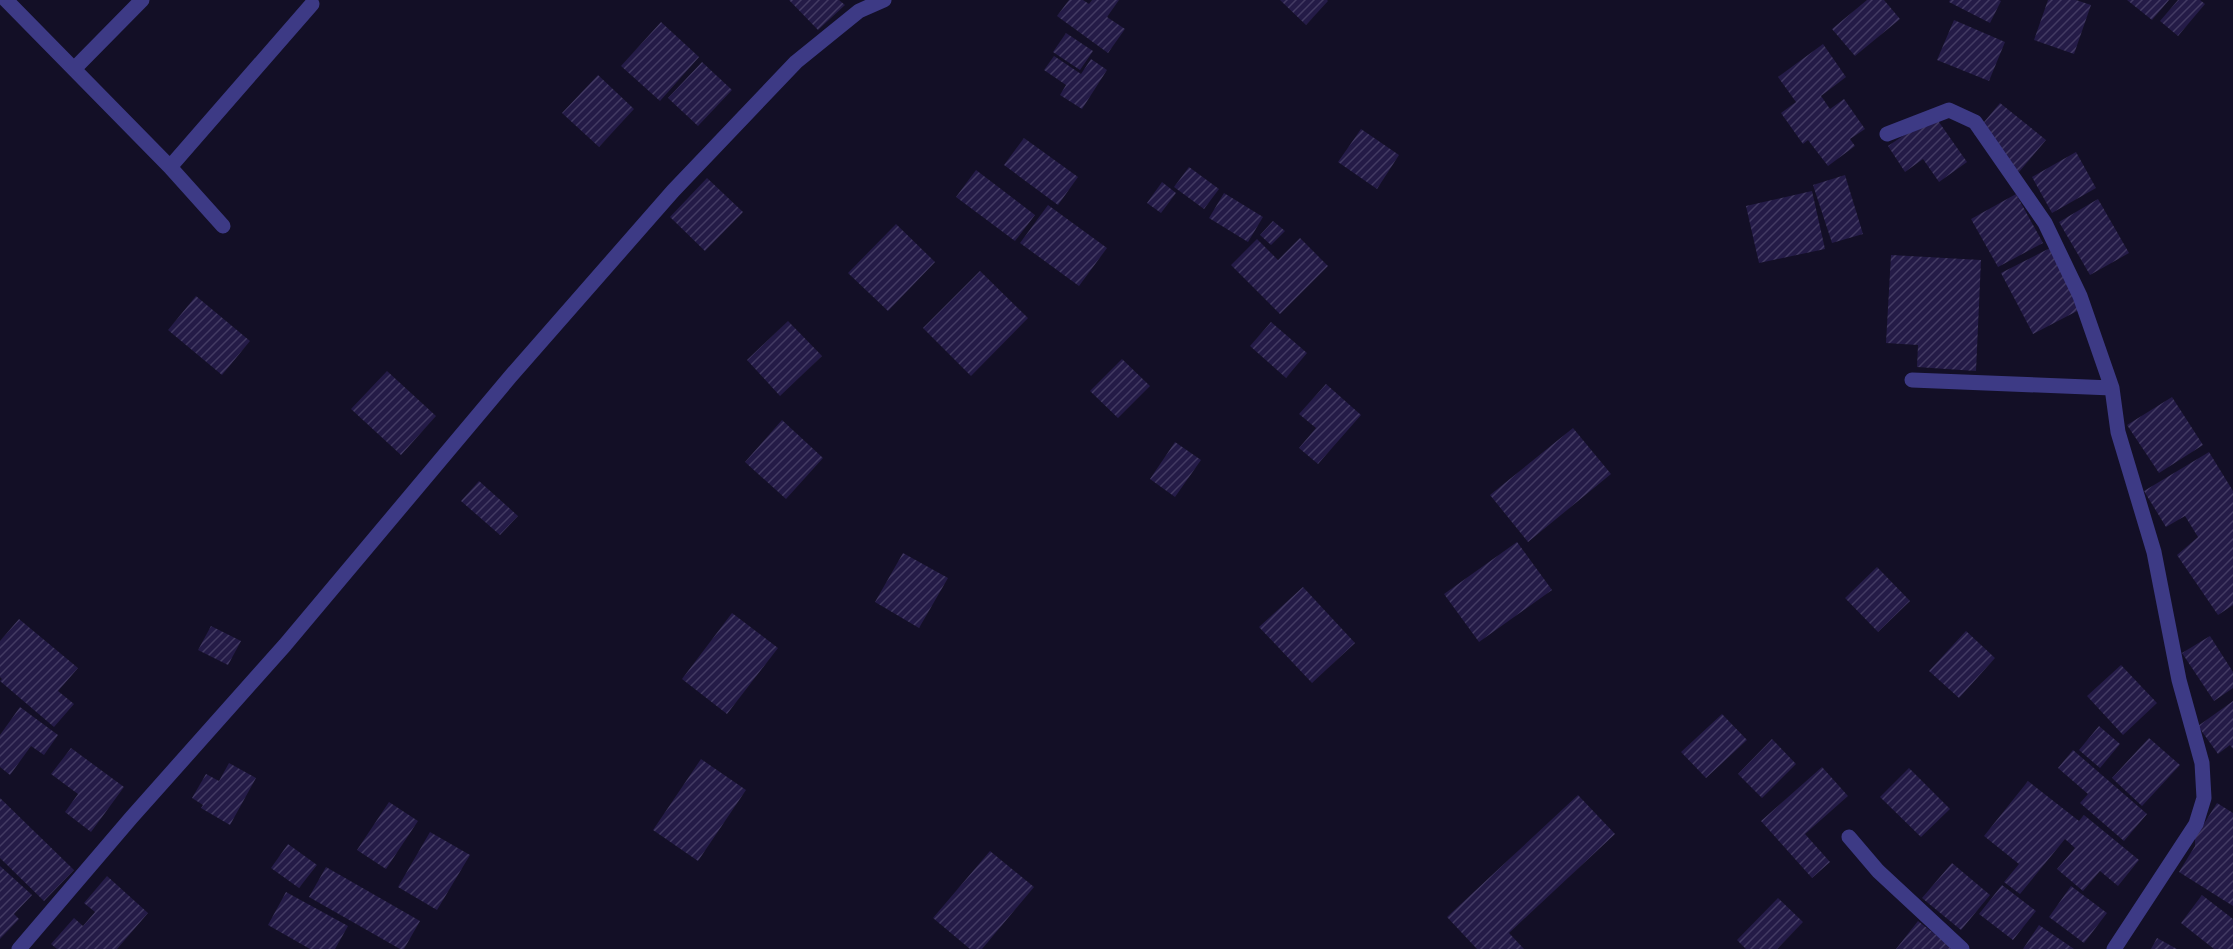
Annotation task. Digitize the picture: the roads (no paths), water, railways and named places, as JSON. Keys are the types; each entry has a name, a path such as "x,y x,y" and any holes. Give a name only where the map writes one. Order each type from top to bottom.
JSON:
{"street":[{"path":"6,0 75,68 223,226"},
{"path":"75,68 142,0"},
{"path":"19,949 131,818 285,645 510,377 673,191 796,62 859,11 884,0"},
{"path":"170,167 312,4"},
{"path":"1887,134 1949,110 1975,122 2045,223 2080,296 2112,388 2118,432 2154,552 2179,680 2202,763 2204,798 2196,824 2114,949"},
{"path":"1912,380 2112,388"},
{"path":"1849,837 1878,871 1962,949"}]}
